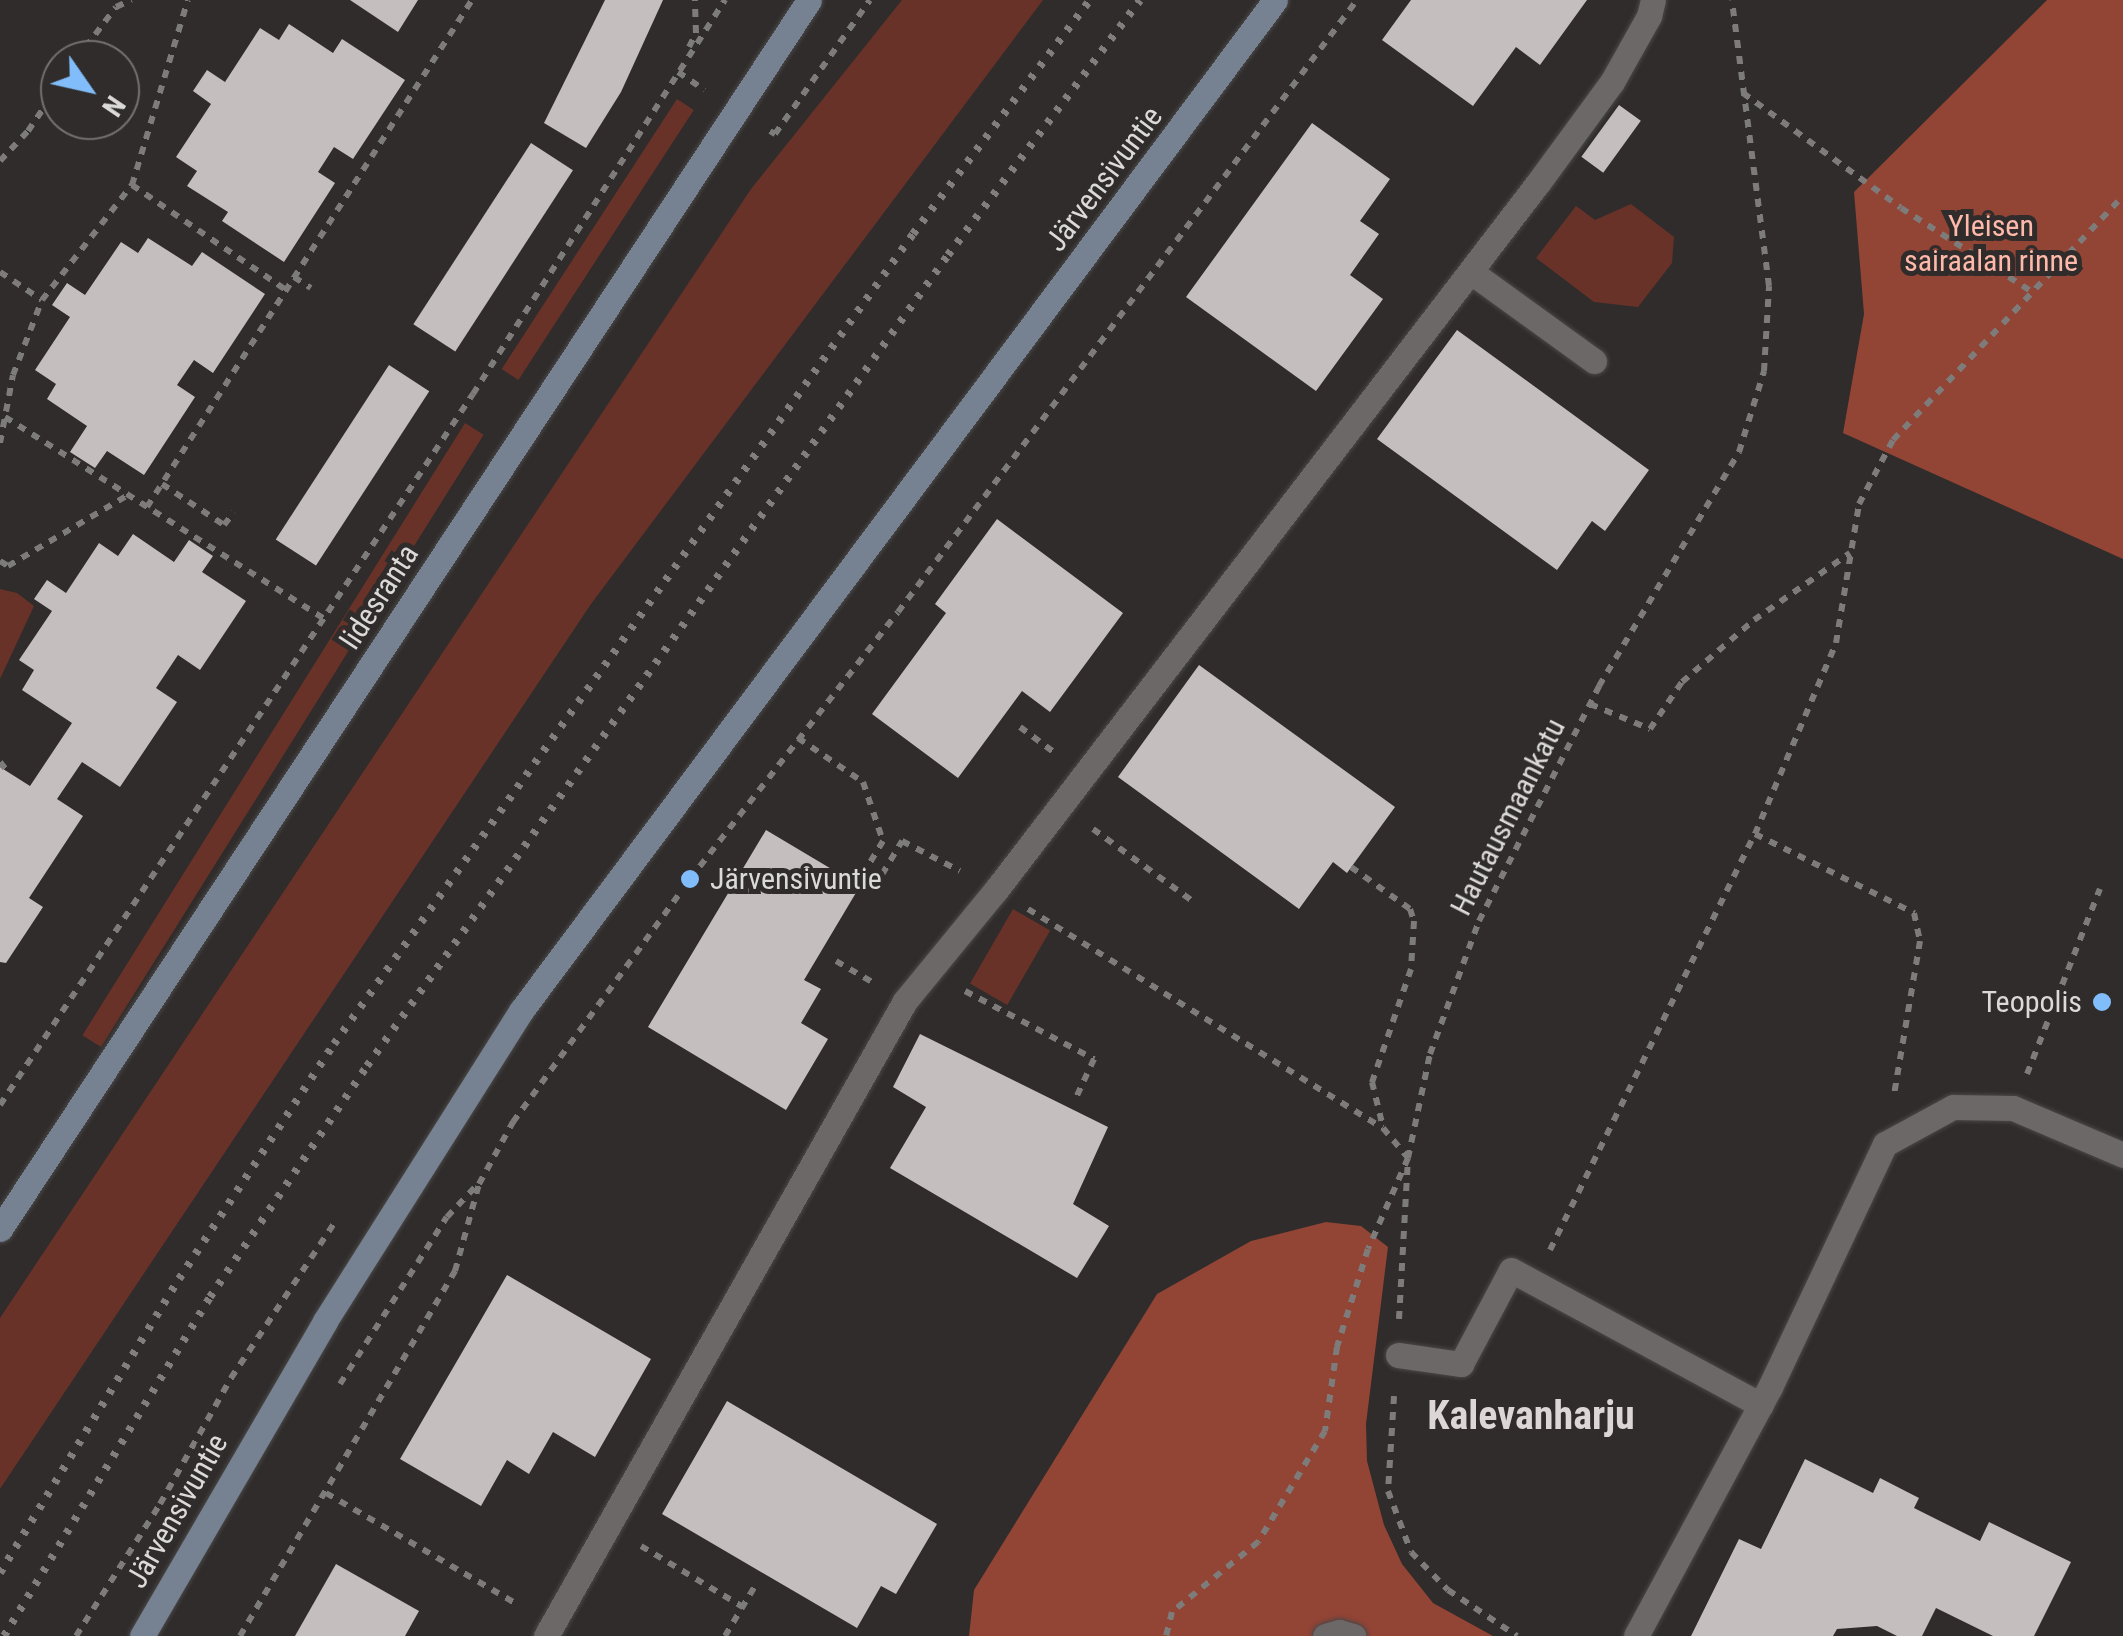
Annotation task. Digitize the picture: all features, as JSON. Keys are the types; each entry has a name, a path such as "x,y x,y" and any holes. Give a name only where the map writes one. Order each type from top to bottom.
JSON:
{"street":[{"name":"Järvensivuntie","path":"142,1636 325,1322 521,1011 1275,0"},
{"name":"Iidesranta","path":"0,1229 806,1"}],"lane":[{"path":"557,1632 608,1527 896,1017 1471,272 1612,82 1648,16 1652,0"},
{"path":"1471,272 1594,360"},
{"path":"1636,1636 1760,1405 1885,1144 1953,1107 2013,1108 2123,1155"},
{"path":"1398,1355 1461,1364 1511,1270 1760,1405"},
{"path":"1324,1636 1339,1632 1353,1636"}],"path":[{"path":"91,40 116,8 131,0"},
{"path":"0,443 12,375 42,300 132,184 188,0"},
{"path":"147,507 472,0"},
{"path":"0,1104 324,619 725,0"},
{"path":"240,1636 456,1271 479,1184 513,1122 589,1015 898,612 1357,0"},
{"name":"Hautausmaankatu","path":"1517,1636 1448,1590 1412,1552 1395,1517 1387,1464 1398,1355 1408,1158 1430,1054 1478,921 1590,704 1739,452 1764,371 1769,286 1732,0"},
{"path":"1743,93 1901,208 2031,291"},
{"path":"0,161 40,113"},
{"path":"132,184 286,290"},
{"path":"1534,1283 1754,834 1836,643 1858,504 1893,440 2123,196"},
{"path":"0,272 42,300"},
{"path":"294,278 311,288"},
{"path":"5,417 324,619"},
{"path":"162,484 224,526 234,512"},
{"path":"0,561 8,566 128,495"},
{"path":"1590,704 1650,729 1682,682 1754,620 1851,552"},
{"path":"798,738 863,782 883,842 860,879 874,888 902,841 1132,968 1158,992 1384,1128 1408,1158 1368,1249 1337,1346 1324,1431 1258,1542 1172,1612 1166,1636"},
{"path":"0,762 8,772"},
{"path":"1060,805 1192,900"},
{"path":"1754,834 1914,913 1920,941 1885,1144"},
{"path":"1351,867 1410,909 1414,921 1411,969 1372,1082 1384,1128"},
{"path":"2013,1108 2100,889"},
{"path":"928,972 1094,1059 1075,1100"},
{"path":"338,1388 447,1218 479,1184"},
{"path":"76,1636 160,1504 241,1362 347,1207"},
{"path":"326,1493 557,1632"},
{"path":"608,1527 743,1607"},
{"path":"726,1636 755,1586"}],"shaded area":[{"path":"902,0 1043,0 591,604 0,1489 0,1318 751,189"},
{"path":"677,99 694,110 518,380 502,369"},
{"path":"1631,204 1674,237 1672,263 1638,307 1594,302 1536,258 1576,206 1595,220"},
{"path":"465,423 484,435 101,1047 82,1035"},
{"path":"0,589 17,593 34,606 0,679"},
{"path":"1013,909 1050,930 1007,1005 970,983"}],"green space":[{"name":"Yleisen sairaalan rinne","path":"2047,0 2123,0 2123,559 1843,433 1864,314 1854,192"},
{"path":"1326,1222 1361,1226 1388,1247 1366,1424 1367,1461 1384,1525 1402,1564 1433,1603 1493,1636 969,1636 974,1590 1157,1294 1251,1241"}],"building":[{"path":"350,0 418,0 398,32"},
{"path":"605,0 663,0 621,92 586,148 544,123"},
{"path":"1411,0 1587,0 1540,65 1516,47 1473,106 1382,40"},
{"path":"289,24 333,53 342,39 405,80 353,159 334,147 318,172 335,183 284,262 222,221 228,212 187,186 197,171 176,157 211,104 193,91 207,70 225,82 260,28 279,40"},
{"path":"1619,105 1641,121 1603,173 1581,157"},
{"path":"1312,123 1390,179 1360,221 1379,234 1350,275 1383,299 1316,391 1186,297"},
{"path":"531,143 573,170 455,351 413,324"},
{"path":"148,238 192,266 202,252 265,294 213,373 194,360 177,385 195,397 144,475 107,451 95,468 70,452 87,426 47,399 56,384 35,370 70,317 52,305 67,283 85,295 121,242 138,253"},
{"path":"1457,330 1649,470 1605,531 1592,521 1557,570 1377,439"},
{"path":"389,365 429,391 316,566 276,539"},
{"path":"997,519 1123,613 1050,712 1022,691 958,778 872,714 946,613 935,604"},
{"path":"133,534 174,562 189,540 213,556 202,572 246,601 200,670 178,655 156,688 177,702 120,787 82,762 57,799 83,816 29,898 43,907 6,963 0,962 0,767 30,786 72,723 22,690 34,670 19,660 52,611 34,599 47,580 66,593 99,543 118,556"},
{"path":"1199,665 1395,807 1347,873 1333,862 1299,909 1118,777"},
{"path":"766,830 860,886 804,980 821,989 801,1023 828,1039 786,1110 648,1027"},
{"path":"920,1034 1108,1127 1073,1204 1109,1226 1077,1278 890,1168 926,1107 893,1087"},
{"path":"507,1275 651,1359 595,1457 553,1432 529,1474 507,1460 481,1506 400,1459"},
{"path":"727,1401 937,1524 896,1594 881,1586 857,1628 662,1514"},
{"path":"1805,1459 1873,1493 1880,1478 1919,1498 1914,1508 1980,1541 1989,1522 2071,1562 2034,1636 1993,1636 1936,1608 1922,1636 1897,1636 1877,1626 1837,1629 1833,1636 1691,1636 1739,1539 1761,1549"},
{"path":"336,1564 419,1611 405,1636 295,1636"}],"railway":[{"path":"0,1573 179,1279 334,1044 913,234 1090,0"},
{"path":"4,1636 210,1297 367,1066 948,255 1140,0"}],"place":[{"name":"Järvensivuntie","path":"690,879"},
{"name":"Teopolis","path":"2102,1002"}],"district":[{"name":"Kalevanharju","path":"1531,1416"}]}
